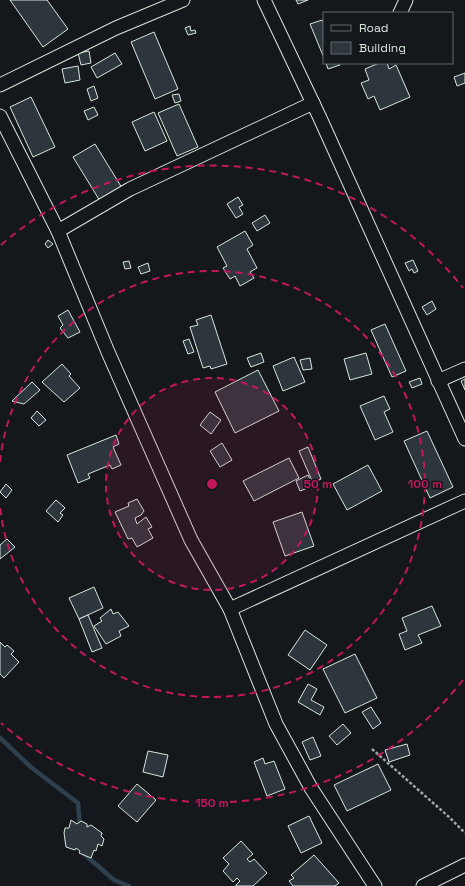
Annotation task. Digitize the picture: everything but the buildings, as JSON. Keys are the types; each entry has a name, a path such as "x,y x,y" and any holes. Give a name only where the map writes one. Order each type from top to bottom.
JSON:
{"street":[{"path":"0,85 116,28 183,0"},
{"path":"264,0 313,103 465,438"},
{"path":"400,12 406,0"},
{"path":"58,231 130,189 313,103"},
{"path":"0,116 58,231 114,366 190,540 230,608 276,724 311,788 375,886"},
{"path":"438,381 465,369"},
{"path":"230,608 465,501"},
{"path":"423,886 465,865"}],"path":[{"path":"372,749 465,833"}],"waterway":[{"path":"0,738 32,768 78,803 80,827"},
{"path":"83,853 114,880 129,886"}]}
